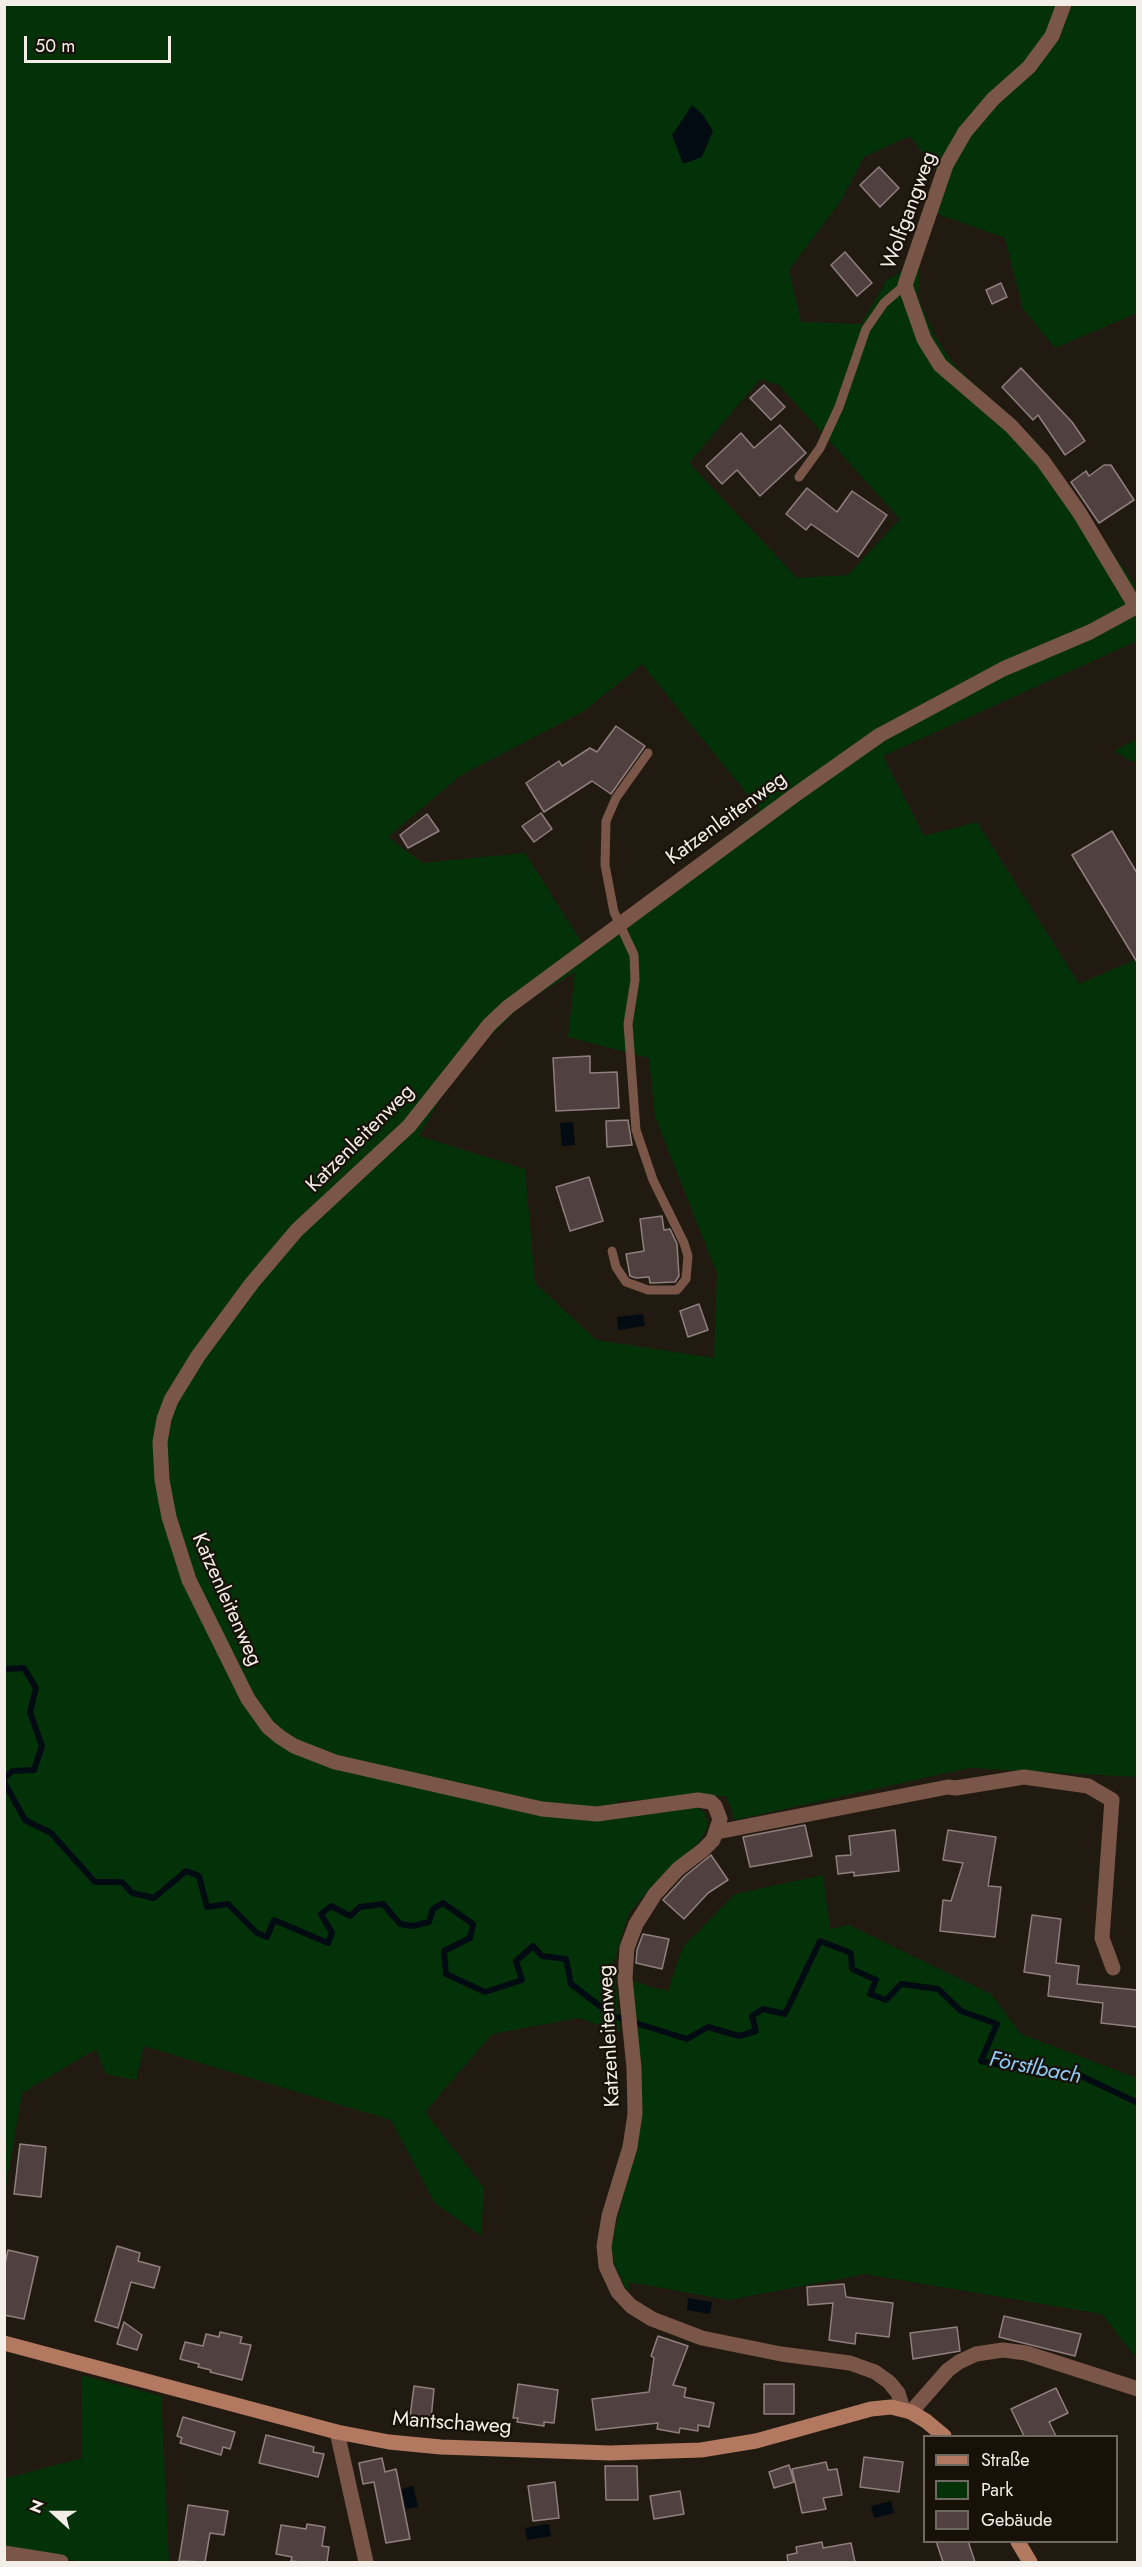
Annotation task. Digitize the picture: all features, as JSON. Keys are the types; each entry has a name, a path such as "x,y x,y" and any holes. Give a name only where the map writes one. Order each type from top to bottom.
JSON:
{"street":[{"name":"Wolfgangweg","path":"1064,4 1052,36 1029,67 993,99 972,124 946,165 905,285 924,339 940,365 1011,426 1043,461 1079,512 1137,607"},
{"name":"Katzenleitenweg","path":"907,2410 894,2387 875,2372 850,2363 781,2354 702,2338 652,2319 631,2306 618,2292 606,2266 604,2246 611,2206 634,2129 634,2068 626,2001 626,1959 636,1924 665,1881 703,1850 717,1832 720,1819 718,1810 711,1802 705,1800 597,1814 542,1809 336,1762 294,1746 280,1737 259,1716 248,1699 189,1580 176,1546 162,1480 160,1442 164,1419 171,1400 198,1356 266,1265 297,1230 409,1126 489,1024 619,924 880,735 1003,669 1090,632 1137,607"},
{"path":"717,1832 948,1787 956,1788 1024,1777 1088,1786 1112,1800 1102,1938 1113,1968"},
{"name":"Mantschaweg","path":"4,2343 337,2432 389,2442 441,2447 610,2453 670,2452 732,2447 871,2409 891,2407 907,2410"},
{"path":"943,2435 926,2421 907,2410 948,2370 976,2354 1003,2350 1026,2353 1137,2389"},
{"path":"337,2432 366,2562"},
{"path":"1019,2543 1030,2562"},
{"path":"4,2553 61,2562"}],"lane":[{"path":"799,477 825,438 839,407 866,329 884,303 905,285"},
{"path":"612,1251 616,1268 627,1282 648,1290 677,1290 686,1279 688,1256 684,1243 653,1180 636,1130 628,1024 636,969 630,944 619,924 607,879 604,831 606,821 616,798 648,753"}],"green space":[{"path":"5,5 1137,5 1137,313 1055,348 1023,309 1005,238 935,213 920,259 918,297 934,335 954,365 1037,442 1137,588 1137,641 883,756 924,836 977,822 1079,984 1137,959 1137,1777 969,1768 735,1820 726,1796 617,1801 623,1818 694,1805 705,1813 708,1827 698,1843 652,1886 629,1913 614,1962 620,2033 579,2018 492,2034 425,2112 484,2188 481,2236 435,2203 391,2120 144,2046 136,2080 106,2074 96,2049 22,2093 5,2192","holes":["910,136 937,172 921,227 901,272 887,280 861,324 801,322 789,270 840,202 864,157","760,379 779,385 900,519 848,575 797,578 689,463","642,664 760,810 628,912 582,943 525,853 423,863 388,837 460,776 584,711","575,972 568,1037 649,1058 655,1116 717,1273 714,1358 596,1340 535,1283 525,1169 419,1136 442,1096 475,1051 525,1002"]},
{"path":"1137,739 1137,764 1114,751"},
{"path":"823,1875 830,1929 849,1925 991,1994 1021,2034 1134,2077 1137,2074 1137,2359 1102,2314 865,2274 729,2300 628,2282 630,2293 625,2287 614,2264 611,2244 641,2126 642,2099 630,1979 668,1991 683,1947 735,1894"},
{"path":"81,2375 161,2396 169,2562 84,2562 5,2549 4,2479 82,2458"}],"shaded area":[{"path":"692,105 703,115 713,131 702,157 683,164 672,135"},
{"path":"573,1122 575,1145 562,1146 560,1123"},
{"path":"643,1314 645,1326 618,1330 617,1317"},
{"path":"688,2298 712,2302 710,2314 687,2310"},
{"path":"413,2486 418,2507 406,2509 402,2489"},
{"path":"891,2501 894,2513 874,2518 871,2506"},
{"path":"549,2524 551,2536 527,2540 525,2528"}],"building":[{"path":"879,167 899,188 880,207 860,185"},
{"path":"845,252 872,283 857,296 831,265"},
{"path":"1001,283 1007,297 992,304 986,290"},
{"path":"1021,368 1072,422 1085,441 1065,455 1038,415 1033,420 1002,387"},
{"path":"764,385 785,407 771,420 750,398"},
{"path":"780,425 806,453 760,496 737,470 722,484 706,466 741,433 754,448"},
{"path":"1104,465 1111,465 1134,500 1099,523 1071,482 1086,471 1089,476"},
{"path":"807,488 837,512 852,491 887,515 858,557 811,524 806,530 786,514"},
{"path":"616,726 645,746 611,794 592,781 544,812 526,783 559,761 562,766 590,748 597,752"},
{"path":"541,813 552,829 534,842 522,826"},
{"path":"427,814 439,831 408,848 400,835"},
{"path":"1112,831 1137,873 1137,962 1072,855"},
{"path":"590,1056 590,1073 617,1072 619,1108 556,1111 553,1058"},
{"path":"628,1120 632,1145 607,1147 606,1121"},
{"path":"589,1177 603,1221 570,1231 556,1187"},
{"path":"662,1216 664,1230 670,1229 677,1244 679,1276 675,1282 650,1283 649,1277 630,1276 626,1254 644,1251 640,1219"},
{"path":"699,1304 708,1330 688,1337 680,1311"},
{"path":"805,1825 812,1856 750,1867 743,1837"},
{"path":"895,1830 899,1871 854,1876 854,1872 838,1874 836,1856 851,1855 849,1836"},
{"path":"948,1830 996,1837 988,1886 1001,1887 995,1937 940,1931 943,1900 951,1901 963,1863 943,1860"},
{"path":"711,1855 728,1880 708,1893 684,1919 663,1900 685,1876"},
{"path":"1032,1915 1061,1919 1056,1963 1079,1966 1077,1984 1137,1990 1137,2027 1101,2023 1103,2003 1048,1996 1050,1976 1024,1972"},
{"path":"643,1934 669,1939 662,1969 636,1963 637,1950"},
{"path":"20,2144 46,2147 41,2197 14,2194"},
{"path":"117,2246 140,2253 138,2261 160,2267 154,2288 131,2282 118,2328 95,2321"},
{"path":"8,2250 38,2257 24,2319 4,2315 4,2268"},
{"path":"844,2284 846,2297 893,2303 889,2337 856,2333 855,2344 829,2340 833,2303 808,2305 807,2287"},
{"path":"1004,2316 1081,2334 1075,2356 999,2337"},
{"path":"124,2322 142,2335 137,2350 117,2344"},
{"path":"957,2327 960,2351 913,2359 910,2333"},
{"path":"220,2332 242,2337 240,2343 251,2345 242,2380 210,2372 211,2370 198,2367 199,2364 180,2359 185,2342 203,2346 206,2334 219,2337"},
{"path":"658,2336 688,2346 673,2385 686,2388 684,2397 714,2403 709,2427 698,2425 698,2431 680,2428 679,2433 657,2429 658,2423 596,2430 592,2399 649,2392 654,2358 651,2356"},
{"path":"518,2384 558,2390 554,2423 544,2422 544,2426 517,2422 518,2418 513,2418"},
{"path":"764,2384 794,2384 794,2414 764,2414"},
{"path":"414,2386 434,2389 431,2419 410,2417"},
{"path":"1056,2388 1068,2413 1049,2422 1056,2435 1024,2435 1011,2409"},
{"path":"183,2417 235,2432 230,2449 223,2447 221,2455 180,2443 182,2438 177,2436"},
{"path":"266,2435 314,2447 313,2452 324,2454 318,2477 259,2463"},
{"path":"864,2457 903,2462 899,2492 860,2487"},
{"path":"382,2458 385,2472 396,2469 410,2539 386,2543 374,2482 363,2484 359,2463"},
{"path":"826,2462 828,2470 837,2469 842,2495 823,2498 826,2509 802,2513 792,2469"},
{"path":"789,2465 794,2482 774,2488 769,2472"},
{"path":"605,2466 637,2466 638,2500 606,2500"},
{"path":"555,2482 559,2518 533,2521 528,2486"},
{"path":"680,2491 684,2514 654,2519 650,2496"},
{"path":"188,2505 228,2511 224,2535 210,2533 205,2562 179,2561"},
{"path":"307,2524 325,2527 322,2546 329,2547 327,2562 291,2561 292,2557 276,2554 281,2525 306,2529"},
{"path":"822,2542 823,2548 851,2543 855,2562 788,2562 787,2555 797,2553 796,2547"},
{"path":"937,2543 969,2543 975,2562 943,2562"}],"waterway":[{"name":"Förstlbach","path":"4,1669 24,1668 36,1688 30,1712 42,1746 34,1770 12,1771 4,1779"},
{"name":"Förstlbach","path":"4,1782 25,1820 51,1833 95,1882 122,1882 132,1893 154,1898 186,1871 199,1876 207,1907 228,1904 257,1933 267,1937 274,1920 328,1943 332,1933 321,1914 331,1906 350,1916 360,1907 383,1904 400,1924 413,1926 429,1922 433,1909 443,1903 473,1924 470,1938 444,1951 446,1974 485,1992 522,1980 516,1961 533,1946 542,1956 566,1959 571,1984 613,2016 687,2039 708,2027 739,2036 756,2031 752,2016 763,2009 785,2014 820,1941 851,1953 852,1969 876,1980 870,1994 886,2000 901,1984 938,1989 961,2011 997,2024 981,2061 1013,2068 1034,2065 1052,2076 1077,2074 1138,2103"}]}
